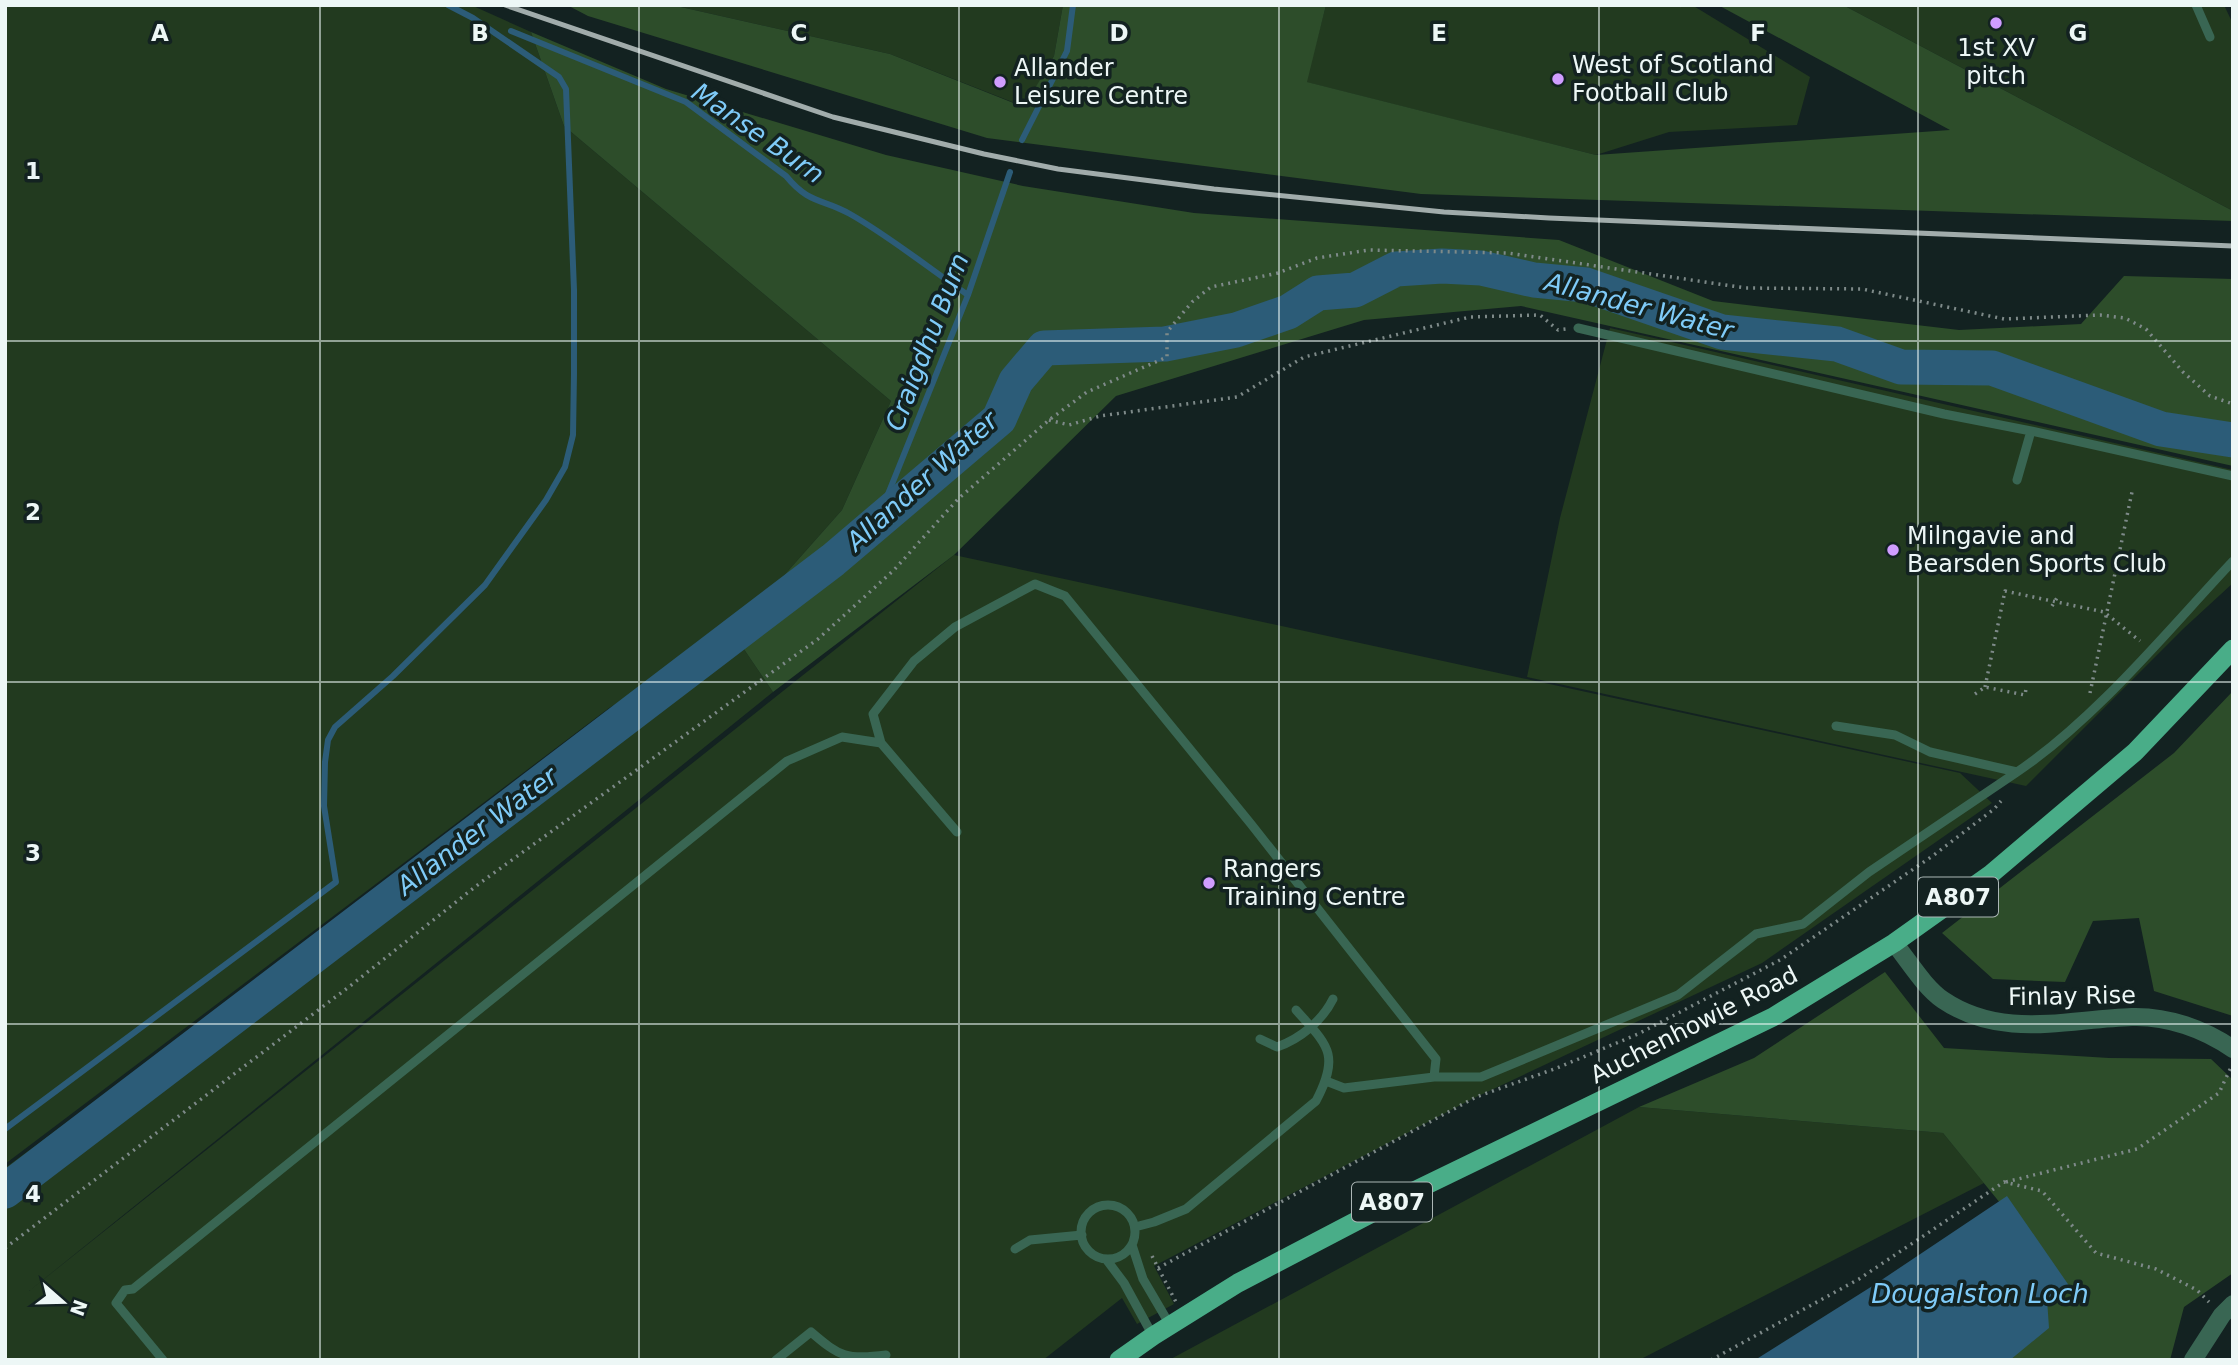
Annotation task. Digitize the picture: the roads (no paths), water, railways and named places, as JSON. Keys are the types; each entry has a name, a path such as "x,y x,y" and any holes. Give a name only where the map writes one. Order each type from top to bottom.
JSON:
{"main road":[{"name":"Auchenhowie Road","path":"1119,1360 1238,1283 1412,1192 1773,1017 1894,943 1991,874 2135,752 2233,649"}],"street":[{"name":"Finlay Rise","path":"1894,943 1941,999 1977,1019 2024,1024 2135,1017 2176,1022 2212,1034 2233,1049"},
{"path":"2193,1360 2227,1310"}],"lane":[{"path":"2196,5 2210,37"},
{"path":"1578,328 1944,414 2233,476"},
{"path":"2017,480 2031,431"},
{"path":"1326,1081 1344,1088 1434,1077 1480,1077 1678,995 1756,934 1803,924 1869,872 2033,761 2085,715 2233,561"},
{"path":"957,832 881,743 873,714 914,661 955,627 1035,584 1065,596 1259,834 1436,1059 1434,1077"},
{"path":"1836,726 1895,735 1930,752 2017,772"},
{"path":"163,1360 116,1303 125,1290 133,1289 787,761 842,737 881,743"},
{"path":"1260,1039 1277,1047 1290,1042 1326,1014 1333,999"},
{"path":"1135,1227 1154,1223 1186,1209 1316,1101 1326,1081 1329,1059 1326,1043 1296,1010"},
{"path":"1111,1205 1124,1210 1135,1227 1132,1245 1143,1279 1169,1326 1124,1283 1106,1259 1093,1254 1087,1248 1082,1235 1087,1216 1092,1211 1111,1205"},
{"path":"1015,1249 1030,1240 1082,1235"},
{"path":"1106,1259 1121,1256 1132,1245"},
{"path":"776,1360 811,1332 833,1351 859,1358 886,1355"}],"water":[{"name":"Dougalston Loch","path":"2007,1196 2070,1287 2047,1299 2049,1328 2010,1360 1755,1360 1874,1285"}],"waterway":[{"path":"5,1129 336,882 324,806 328,740 335,727 393,676 485,585 546,500 565,467 573,435 574,373 574,290 566,89 559,77 473,18 448,5"},
{"name":"Craigdhu Burn","path":"1022,140 1067,51 1073,5"},
{"name":"Manse Burn","path":"511,31 686,102 786,176 809,197 840,209 865,223 968,295"},
{"name":"Craigdhu Burn","path":"876,524 968,295 1010,172"},
{"name":"Allander Water","path":"5,1191 833,560 999,419 1016,381 1044,348 1165,344 1236,330 1288,312 1318,293 1355,290 1396,269 1442,266 1481,268 1534,280 1586,285 1722,332 1837,344 1901,367 1992,368 2161,429 2233,440"}],"railway":[{"path":"505,5 833,117 1058,169 1214,189 1444,212 2233,246"}],"place":[{"name":"1st XV pitch","path":"1996,23"},
{"name":"West of Scotland Football Club","path":"1558,79"},
{"name":"Allander Leisure Centre","path":"1000,82"},
{"name":"Milngavie and Bearsden Sports Club","path":"1893,550"},
{"name":"Rangers Training Centre","path":"1209,883"}]}
